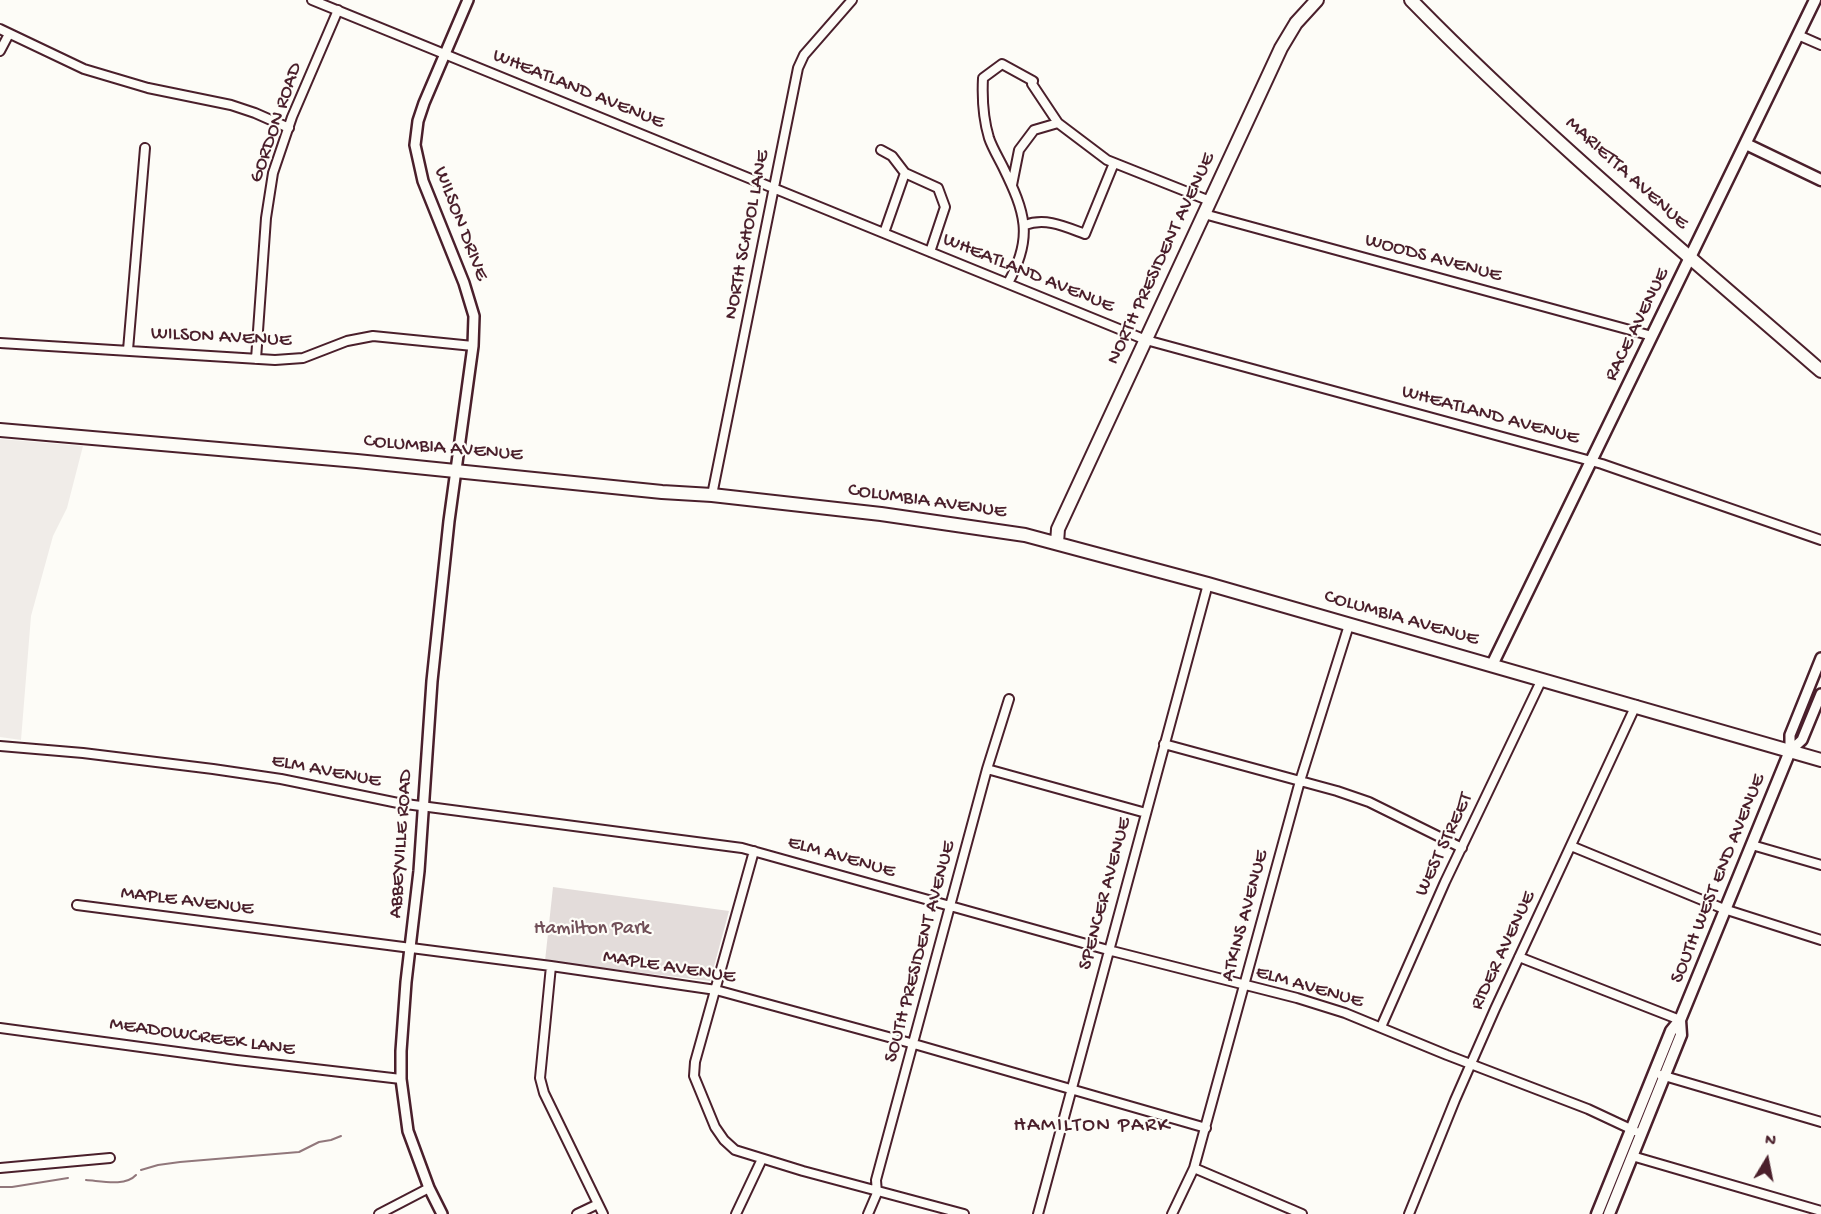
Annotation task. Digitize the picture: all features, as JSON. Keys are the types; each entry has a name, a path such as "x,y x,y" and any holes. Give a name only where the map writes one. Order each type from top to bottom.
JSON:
{"main road":[{"name":"NORTH PRESIDENT AVENUE","path":"1057,543 1058,529 1286,39 1317,0"},
{"name":"MARIETTA AVENUE","path":"1411,0 1495,83 1690,258 1821,371"},
{"name":"RACE AVENUE","path":"1492,665 1815,0"},
{"path":"1746,144 1821,180"},
{"name":"COLUMBIA AVENUE","path":"0,430 712,495 935,521 1025,535 1208,584 1636,705 1821,760"},
{"name":"SOUTH WEST END AVENUE","path":"1597,1214 1636,1132 1659,1074 1681,1035 1680,1020 1790,751"},
{"name":"SOUTH WEST END AVENUE","path":"1609,1214 1632,1156 1636,1132"}],"street":[{"name":"WHEATLAND AVENUE","path":"312,0 1146,340 1592,461 1821,540"},
{"name":"WILSON DRIVE","path":"457,470 473,346 474,316 471,303 423,182 415,145 418,121 424,102 468,0"},
{"name":"NORTH SCHOOL LANE","path":"712,495 800,61 852,0"},
{"name":"GORDON ROAD","path":"256,359 266,218 271,186 289,128 338,10"},
{"path":"0,29 84,69 148,88 231,105 289,128"},
{"path":"0,51 9,34"},
{"path":"1798,35 1821,45"},
{"path":"1008,283 1022,254 1025,225 1021,208 989,138 982,102 983,78 1002,64 1033,81 1032,84 1058,123 1095,151 1114,163 1210,201"},
{"path":"1012,187 1019,150 1034,130 1058,123"},
{"path":"128,350 145,148"},
{"path":"881,150 892,156 905,173 938,188 945,207 930,252"},
{"path":"1025,225 1036,221 1055,223 1085,234 1114,163"},
{"path":"884,233 905,173"},
{"name":"WOODS AVENUE","path":"1204,214 1652,336"},
{"name":"WILSON AVENUE","path":"0,343 292,360 347,341 373,336 473,346"},
{"name":"ABBEYVILLE ROAD","path":"442,1214 429,1188 408,1131 401,1079 402,1017 420,871 432,681 449,521 457,470"},
{"name":"SPENCER AVENUE","path":"1038,1214 1208,584"},
{"name":"ATKINS AVENUE","path":"1172,1214 1194,1168 1206,1128 1300,781 1349,624"},
{"path":"1790,751 1790,735 1821,658"},
{"name":"WEST STREET","path":"1381,1027 1402,976 1542,679"},
{"path":"1790,751 1802,740 1821,694"},
{"name":"SOUTH PRESIDENT AVENUE","path":"868,1214 874,1201 876,1180 987,769 1009,699"},
{"name":"RIDER AVENUE","path":"1409,1214 1471,1064 1636,705"},
{"path":"1164,744 1369,802 1462,848"},
{"name":"ELM AVENUE","path":"0,746 83,753 213,769 281,779 424,807 754,851 950,907 1244,986 1297,998 1345,1013 1588,1109 1636,1132"},
{"path":"987,769 1146,813"},
{"path":"1752,845 1821,865"},
{"path":"1571,846 1724,909 1821,940"},
{"path":"754,851 696,1054 694,1076 715,1127 735,1150 964,1214"},
{"name":"MAPLE AVENUE","path":"77,905 550,966 716,990 1206,1128"},
{"path":"1519,957 1680,1020"},
{"path":"550,966 540,1078 544,1093 603,1214"},
{"name":"MEADOWCREEK LANE","path":"0,1028 237,1060 401,1079"},
{"path":"1659,1074 1821,1122"},
{"path":"1632,1156 1821,1211"},
{"path":"0,1168 110,1158"},
{"path":"736,1214 762,1159"},
{"path":"1194,1168 1302,1214"},
{"path":"379,1214 429,1188"},
{"path":"577,1214 598,1203"}],"shaded area":[{"path":"0,439 83,446 67,508 53,536 31,616 21,740 0,737"}],"green space":[{"name":"Hamilton Park","path":"553,887 729,911 710,981 545,961"}],"waterway":[{"path":"141,1170 180,1162 299,1152 319,1142 341,1136"},
{"path":"86,1180 119,1182 136,1175"},
{"path":"0,1187 68,1178"}],"district":[{"name":"HAMILTON PARK","path":"1092,1127"}]}
